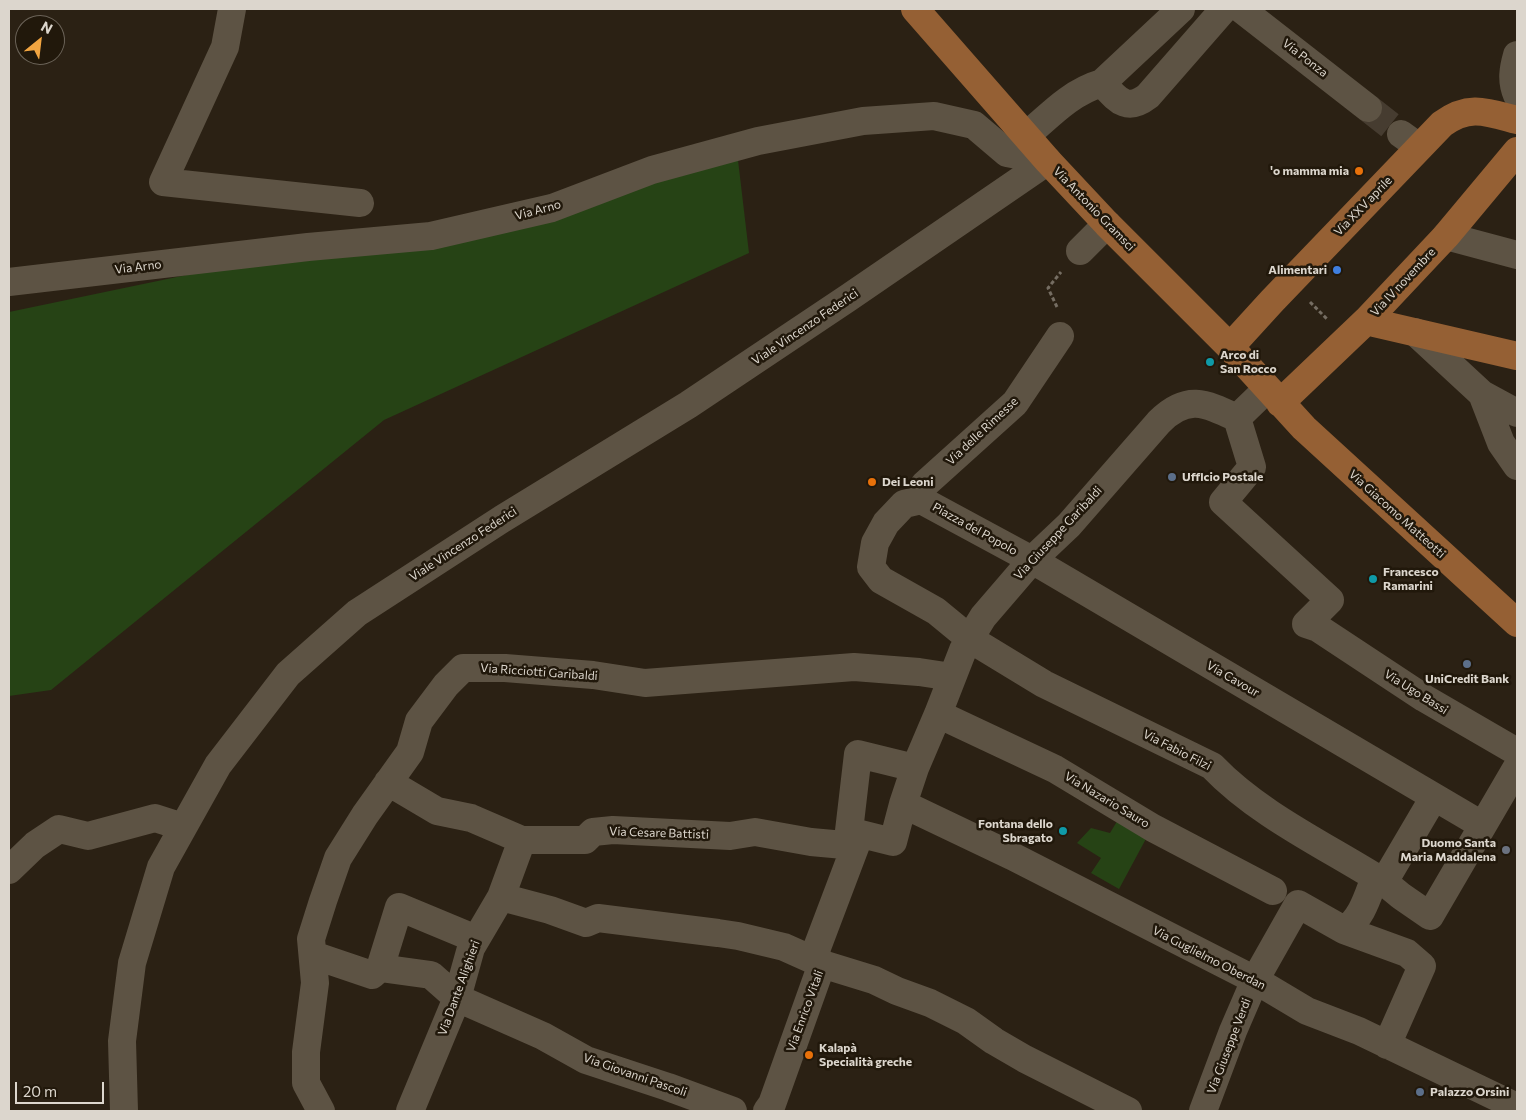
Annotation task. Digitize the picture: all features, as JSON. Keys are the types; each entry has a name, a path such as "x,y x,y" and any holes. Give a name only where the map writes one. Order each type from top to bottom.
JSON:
{"main road":[{"name":"Via Antonio Gramsci","path":"915,9 1048,161 1107,224 1230,348 1273,396"},
{"name":"Via XXV aprile","path":"1230,348 1290,282 1410,141 1442,124 1452,116 1466,111 1486,112 1517,120"},
{"name":"Via IV novembre","path":"1273,396 1357,331 1446,236 1517,152"},
{"path":"1357,331 1415,332 1517,356"},
{"name":"Via Giacomo Matteotti","path":"1273,396 1329,452 1517,623"}],"street":[{"path":"232,9 225,47 163,182 360,203"},
{"path":"1026,136 1070,97 1090,86 1102,83 1181,9"},
{"path":"1102,83 1116,99 1123,103 1132,104 1140,102 1240,10"},
{"name":"Via Ponza","path":"1240,10 1368,108"},
{"path":"1517,55 1513,78 1517,95"},
{"name":"Via Arno","path":"9,282 308,247 430,236 552,208 652,170 748,144 863,121 934,116 974,125 1007,153 1048,161"},
{"name":"Viale Vincenzo Federici","path":"124,1111 122,1042 132,963 161,867 218,765 288,674 357,613 502,518 688,405 1048,161"},
{"path":"1080,251 1107,224"},
{"path":"1446,236 1517,255"},
{"path":"1415,332 1482,394 1517,412"},
{"name":"Via delle Rimesse","path":"921,500 924,485 1015,403 1060,336"},
{"path":"1482,394 1501,442 1517,466"},
{"path":"1237,418 1273,396"},
{"name":"Via Giuseppe Garibaldi","path":"902,804 963,650 983,617 1032,560 1069,525 1159,422 1174,409 1199,403 1211,406 1237,418"},
{"name":"Via Ugo Bassi","path":"1237,418 1252,467 1223,502 1330,600 1306,624 1318,628 1424,698 1517,752"},
{"name":"Piazza del Popolo","path":"970,639 936,612 881,580 871,567 875,543 886,523 904,504 921,500 1032,560"},
{"name":"Via Cavour","path":"1032,560 1482,825"},
{"name":"Via Fabio Filzi","path":"970,639 1044,684 1212,766 1225,779 1277,818 1375,876 1354,924 1344,930"},
{"name":"Via Ricciotti Garibaldi","path":"322,1111 306,1083 306,1052 315,983 312,939 323,901 338,858 410,752 419,721 446,685 463,668 505,668 593,675 645,684 854,667 919,672 952,677"},
{"name":"Via Nazario Sauro","path":"938,714 1055,769 1153,828 1344,930 1406,953 1422,966 1387,1045"},
{"path":"857,840 848,831 858,754 915,768"},
{"path":"1434,797 1384,882 1430,916 1517,767"},
{"name":"Via Cesare Battisti","path":"388,782 437,811 471,818 522,840 585,840 593,832 613,830 730,836 755,832 812,842 857,840 893,842 902,804"},
{"name":"Via Guglielmo Oberdan","path":"902,804 1012,856 1255,980 1307,1011 1359,1031 1517,1107"},
{"path":"9,870 35,845 59,829 88,836 155,818 183,827"},
{"name":"Via Dante Alighieri","path":"410,1111 457,998 471,948 502,897 522,840"},
{"name":"Via Enrico Vitali","path":"769,1108 822,964 815,953 857,840"},
{"path":"502,897 550,910 586,923 598,918 738,936 784,948 822,964 874,980 897,992 930,1003 966,1021 994,1041 1025,1059 1128,1111"},
{"name":"Via Giuseppe Verdi","path":"1203,1111 1233,1031 1289,899"},
{"path":"380,968 399,907 476,939"},
{"name":"Via Giovanni Pascoli","path":"313,955 372,975 380,968 431,974 457,998 543,1036 586,1060 668,1086 734,1111"}],"path":[{"path":"1060,336 1067,322 1048,288 1080,251"},
{"path":"1290,282 1357,331"}],"green space":[{"path":"738,160 749,253 384,420 51,690 9,696 9,312"},
{"path":"1119,818 1148,835 1119,889 1091,873 1101,858 1077,843 1091,828 1110,833"}],"tunnel":[{"path":"1368,108 1401,134"}],"place":[{"name":"'o mamma mia","path":"1359,171"},
{"name":"Alimentari","path":"1337,270"},
{"name":"Arco di San Rocco","path":"1210,362"},
{"name":"Ufficio Postale","path":"1172,477"},
{"name":"Dei Leoni","path":"872,482"},
{"name":"Francesco Ramarini","path":"1373,579"},
{"name":"UniCredit Bank","path":"1467,664"},
{"name":"Fontana dello Sbragato","path":"1063,831"},
{"name":"Duomo Santa Maria Maddalena","path":"1506,850"},
{"name":"Kalapà Specialità greche","path":"809,1055"},
{"name":"Palazzo Orsini","path":"1420,1092"}]}
